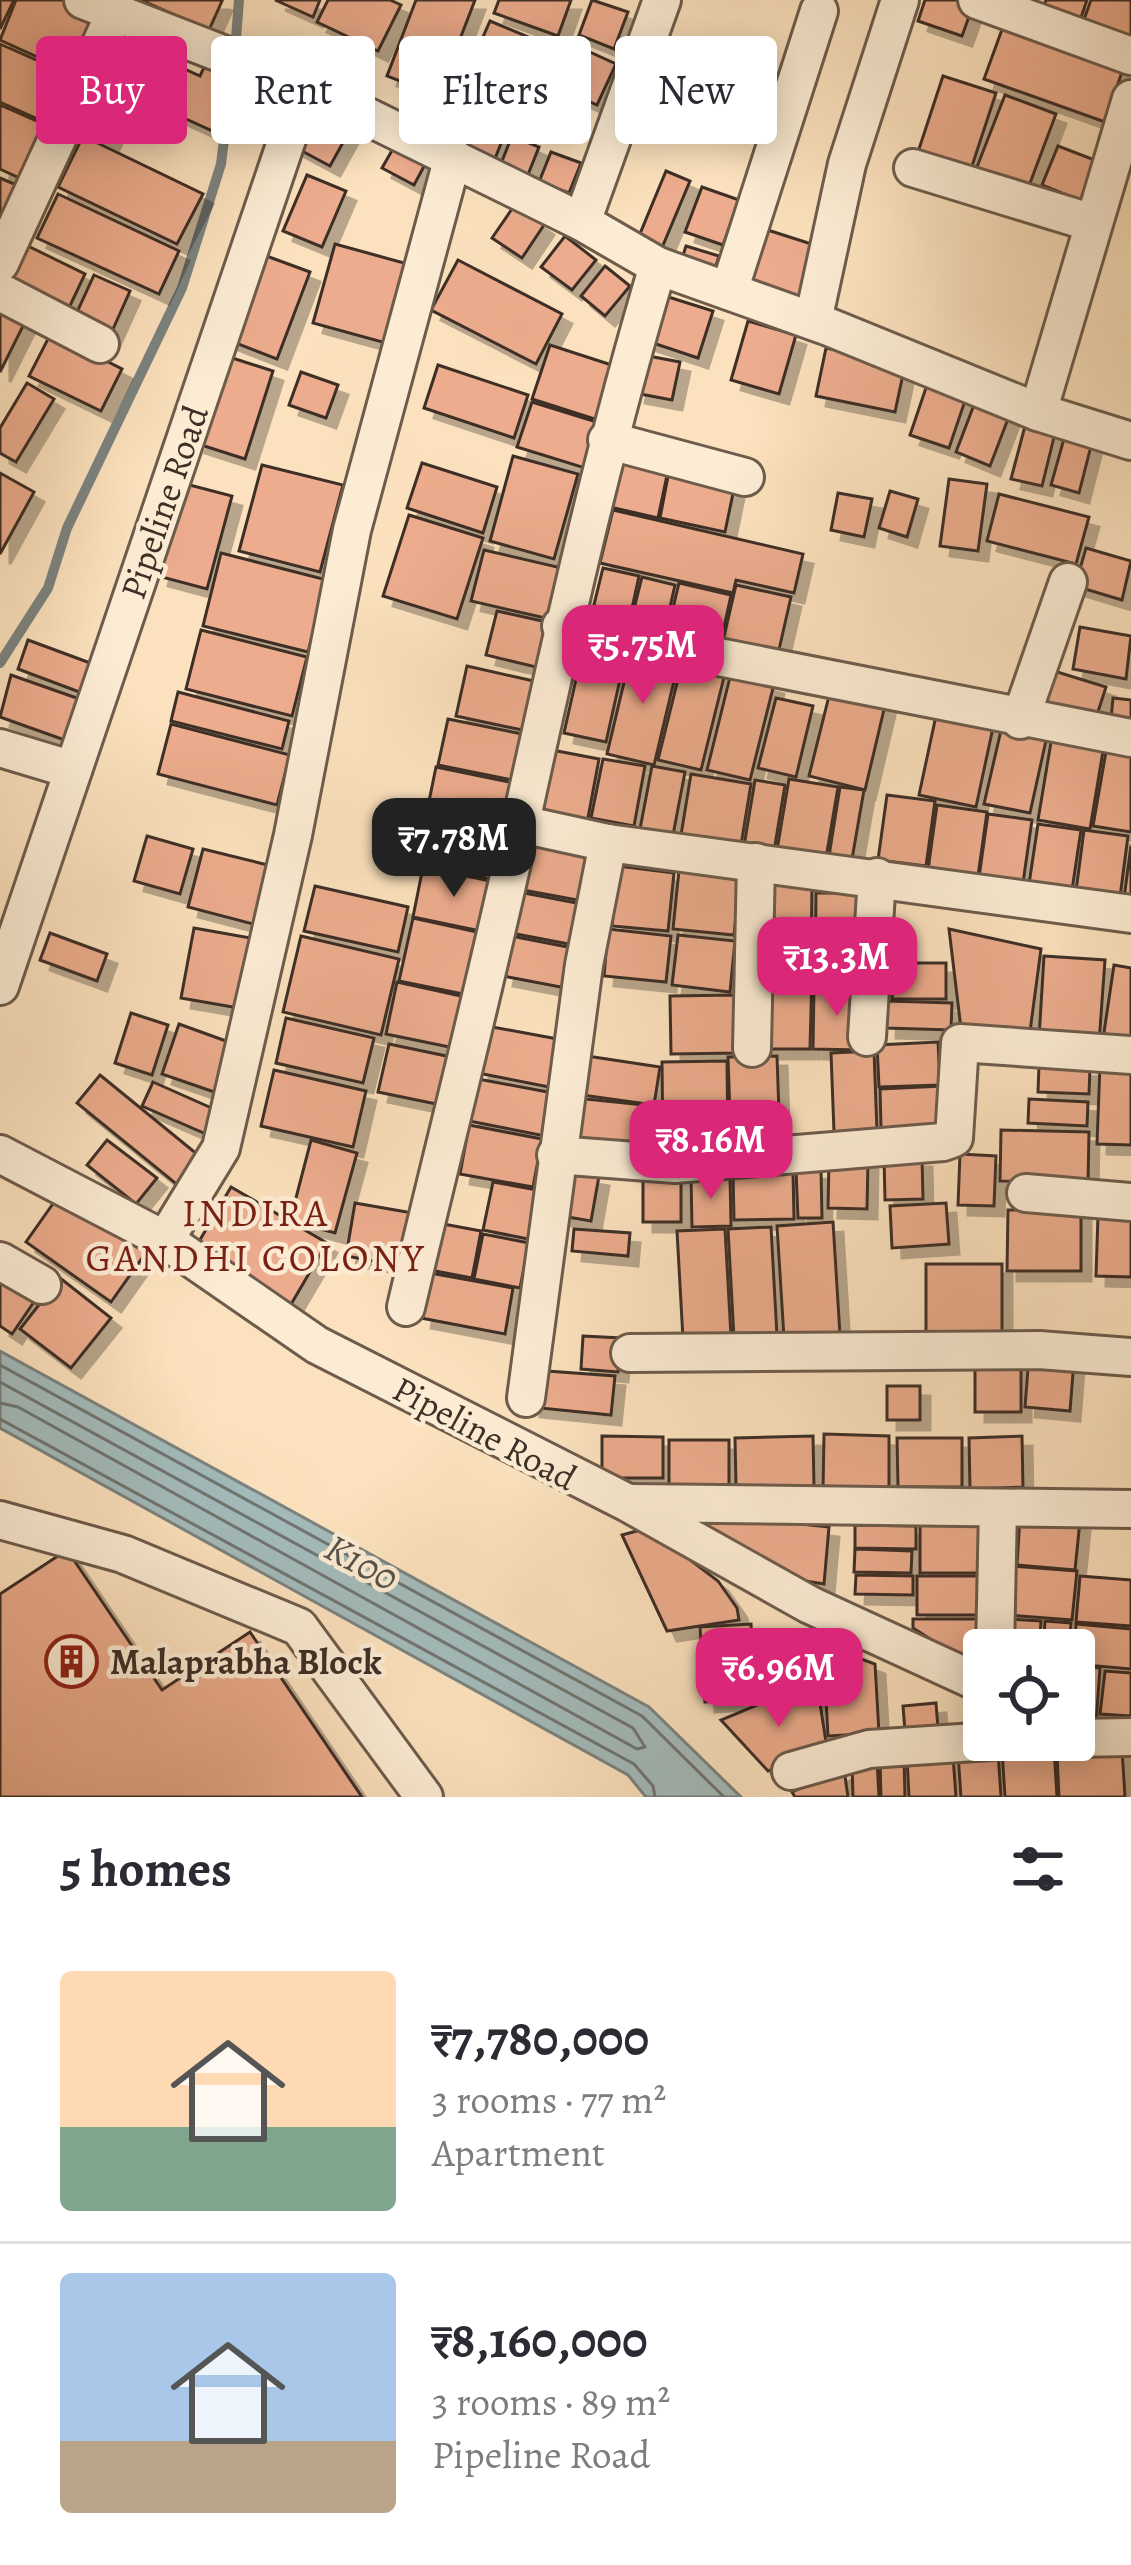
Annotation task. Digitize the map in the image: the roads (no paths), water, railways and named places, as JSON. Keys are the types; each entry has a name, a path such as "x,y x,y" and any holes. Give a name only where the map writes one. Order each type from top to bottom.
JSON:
{"street":[{"path":"582,222 662,0"},
{"path":"813,321 848,164 900,0"},
{"path":"977,0 1131,56"},
{"path":"0,262 95,4 211,49"},
{"path":"729,291 819,11"},
{"path":"1038,412 1131,99"},
{"path":"375,120 582,222 658,266 813,321 1038,412 1131,441"},
{"name":"Pipeline Road","path":"0,986 285,144"},
{"path":"165,1240 221,1148 293,836 352,530 453,157"},
{"path":"913,168 1093,223"},
{"path":"406,1307 521,824 561,626 607,440 658,266"},
{"path":"0,292 100,344"},
{"path":"607,440 745,477"},
{"path":"1020,719 1068,582"},
{"path":"561,626 1131,738"},
{"path":"2,756 73,770"},
{"path":"521,824 608,843 1131,914"},
{"path":"526,1398 556,1155 608,843"},
{"path":"752,1048 756,862"},
{"path":"867,1037 877,877"},
{"path":"556,1155 675,1164 943,1142 954,1138 961,1043 1131,1055"},
{"name":"Pipeline Road","path":"0,1154 165,1240 317,1345 628,1503 810,1605 963,1675"},
{"path":"1026,1193 1131,1202"},
{"path":"0,1261 42,1285"},
{"path":"630,1353 1040,1349 1131,1357"},
{"path":"628,1503 1131,1509"},
{"path":"995,1629 998,1508"},
{"path":"0,1520 123,1554 299,1627 424,1797"},
{"path":"1095,1738 1131,1737"},
{"path":"791,1771 869,1749 963,1743"}],"water":[{"name":"K100","path":"0,1351 649,1707 741,1797 646,1797 628,1775 0,1428"}],"waterway":[{"path":"236,36 239,0"},
{"path":"0,663 48,588 67,528 182,288 223,144"}],"place":[{"name":"Malaprabha Block","path":"71,1661"}],"district":[{"name":"INDIRA GANDHI COLONY","path":"256,1234"}]}
